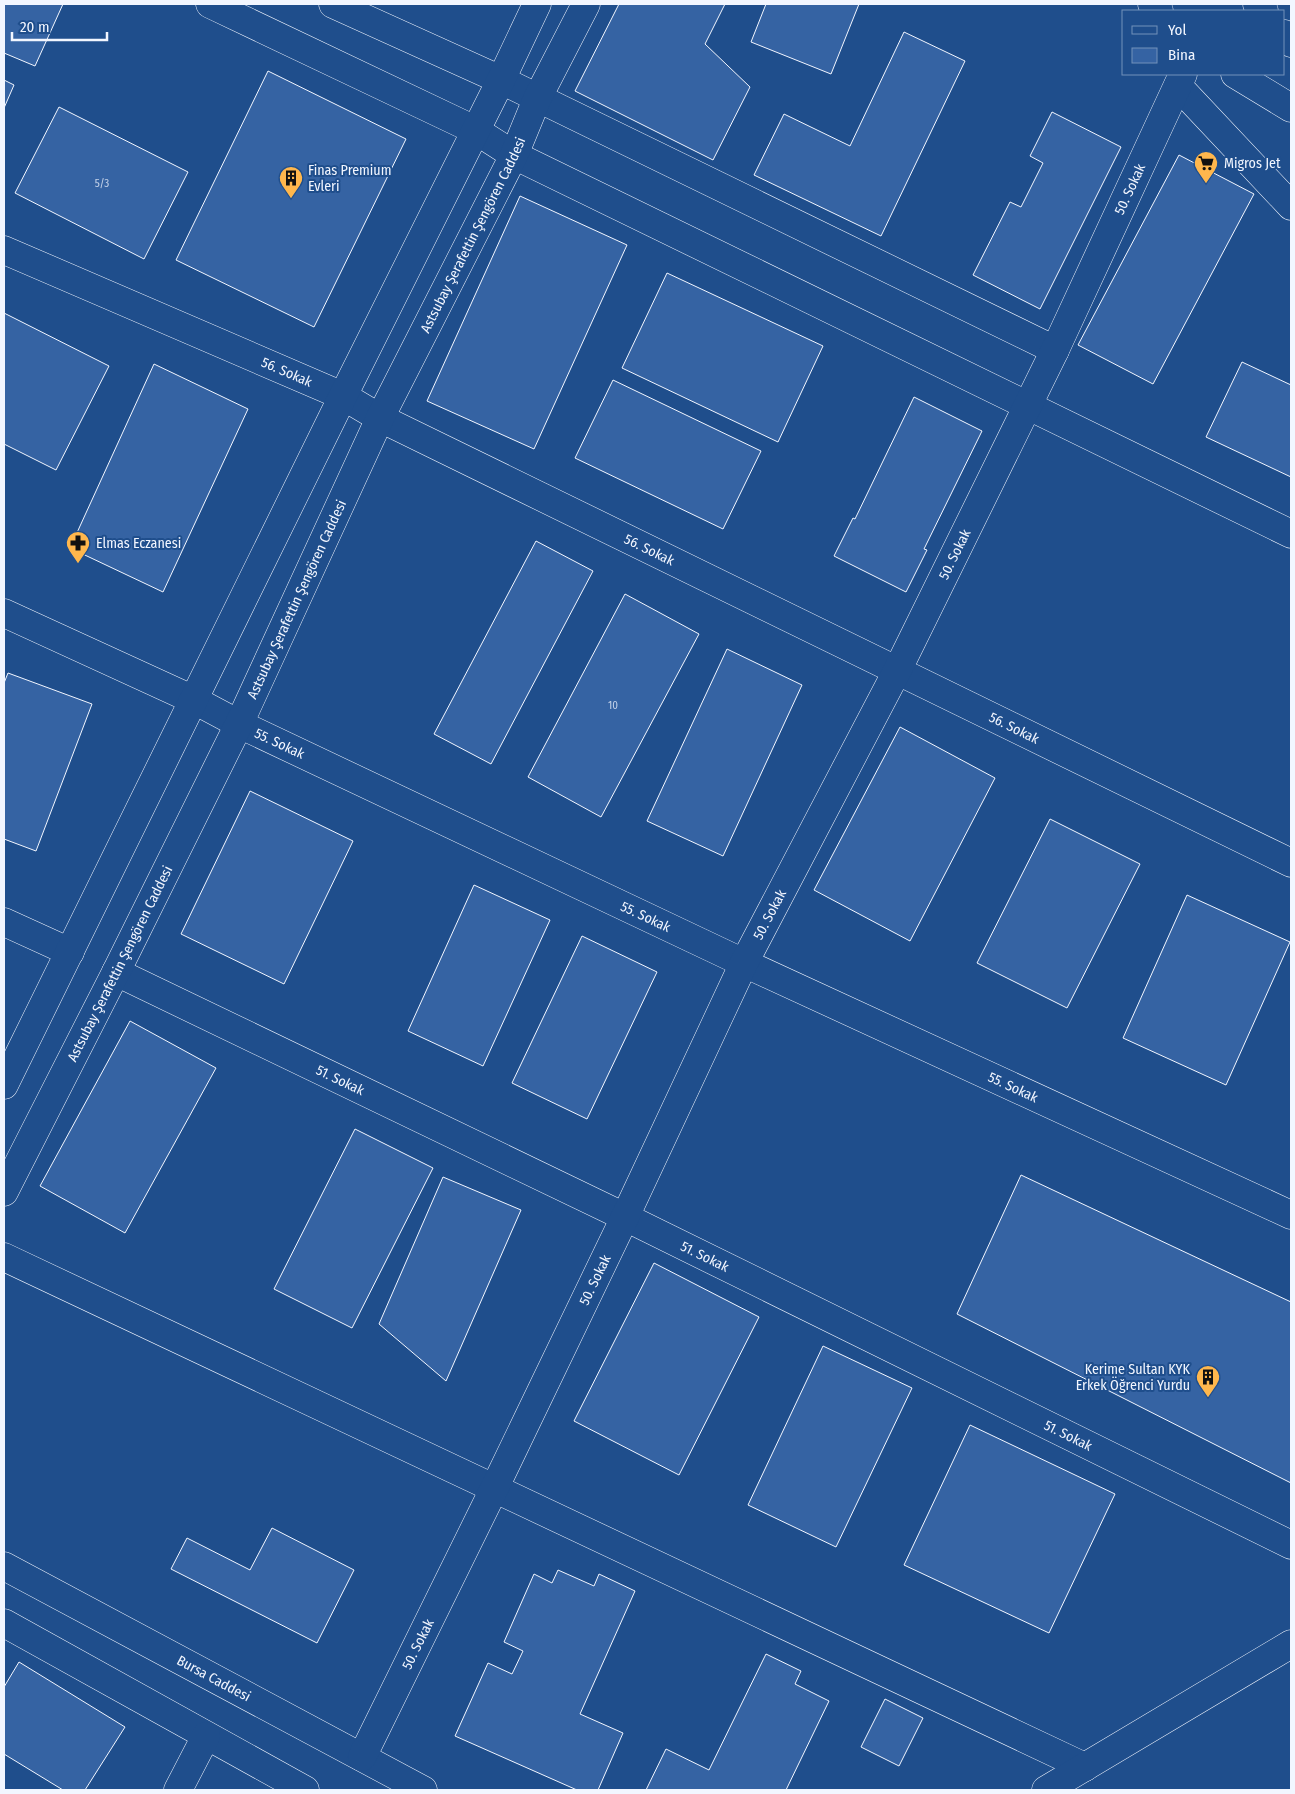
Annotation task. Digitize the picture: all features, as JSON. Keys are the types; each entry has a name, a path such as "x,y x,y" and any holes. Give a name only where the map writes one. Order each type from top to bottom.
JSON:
{"main road":[{"path":"210,4 476,130 514,155 1291,534"},
{"path":"333,4 501,80 1055,350"},
{"path":"4,1085 537,4"},
{"name":"Astsubay Şerafettin Şengören Caddesi","path":"4,1192 239,724 380,418 514,155 537,99 586,4"},
{"path":"1237,75 1291,108"},
{"path":"1181,80 1291,206"},
{"name":"50. Sokak","path":"362,1757 625,1217 744,963 897,671 1026,405 1055,350 1181,80"},
{"name":"56. Sokak","path":"4,250 343,396 380,418 1291,863"},
{"name":"55. Sokak","path":"4,613 194,700 239,724 744,963 1291,1215"},
{"path":"4,922 70,952"},
{"name":"51. Sokak","path":"116,972 625,1217 1291,1545"},
{"path":"4,1257 1085,1767"},
{"name":"Bursa Caddesi","path":"4,1566 422,1790"},
{"path":"4,1623 305,1790"},
{"path":"1046,1790 1291,1644"},
{"path":"178,1790 206,1736"}],"building":[{"path":"4,4 63,4 35,66 4,53"},
{"path":"619,4 725,4 705,44 750,87 713,160 575,91"},
{"path":"766,4 859,4 831,74 751,42"},
{"path":"904,32 965,61 881,236 754,175 784,114 850,146"},
{"name":"Finas Premium Evleri","path":"268,71 406,139 314,327 176,260"},
{"path":"4,80 14,85 4,108"},
{"path":"59,107 188,172 144,259 15,193"},
{"path":"1052,112 1121,147 1040,309 973,275 1010,202 1021,207 1043,163 1030,156"},
{"path":"1179,155 1254,194 1153,384 1078,345"},
{"path":"520,196 627,245 534,449 427,401"},
{"path":"667,273 823,346 778,442 622,368"},
{"path":"4,313 109,366 56,470 4,444"},
{"path":"1242,362 1291,385 1291,477 1206,437"},
{"path":"154,364 248,409 163,592 70,548"},
{"path":"613,380 761,451 723,529 575,458"},
{"path":"914,397 982,431 924,549 927,550 906,592 834,556 853,518 855,519"},
{"path":"536,541 593,571 491,764 434,734"},
{"path":"625,594 699,634 601,817 528,777"},
{"path":"727,649 802,685 723,856 647,821"},
{"path":"8,673 92,704 36,851 4,839 4,683"},
{"path":"900,727 995,778 910,941 814,890"},
{"path":"250,791 353,841 284,984 181,934"},
{"path":"1050,819 1140,864 1067,1008 977,963"},
{"path":"474,885 550,920 483,1066 408,1031"},
{"path":"1187,895 1290,942 1226,1085 1123,1038"},
{"path":"582,936 657,972 587,1119 512,1083"},
{"path":"130,1021 216,1068 125,1233 40,1186"},
{"path":"355,1129 433,1168 352,1328 274,1289"},
{"name":"Kerime Sultan KYK Erkek Öğrenci Yurdu","path":"1021,1175 1291,1302 1291,1483 957,1314"},
{"path":"443,1177 521,1210 446,1381 379,1324"},
{"path":"654,1263 759,1317 679,1475 574,1421"},
{"path":"823,1346 912,1388 836,1547 748,1505"},
{"path":"970,1425 1115,1494 1049,1633 904,1565"},
{"path":"272,1528 354,1570 317,1643 171,1569 187,1538 250,1570"},
{"path":"558,1570 594,1586 599,1574 635,1591 580,1714 623,1733 598,1790 577,1790 455,1736 488,1663 512,1674 523,1651 504,1642 534,1574 552,1583"},
{"path":"766,1654 801,1671 795,1684 829,1701 786,1790 646,1790 666,1749 709,1770"},
{"path":"19,1662 125,1727 85,1790 63,1790 4,1754 4,1687"},
{"path":"885,1699 923,1718 899,1766 861,1747"}],"place":[{"name":"Migros Jet","path":"1206,184"},
{"name":"Finas Premium Evleri","path":"291,199"},
{"name":"Elmas Eczanesi","path":"78,564"},
{"name":"Kerime Sultan KYK Erkek Öğrenci Yurdu","path":"1208,1398"}]}
